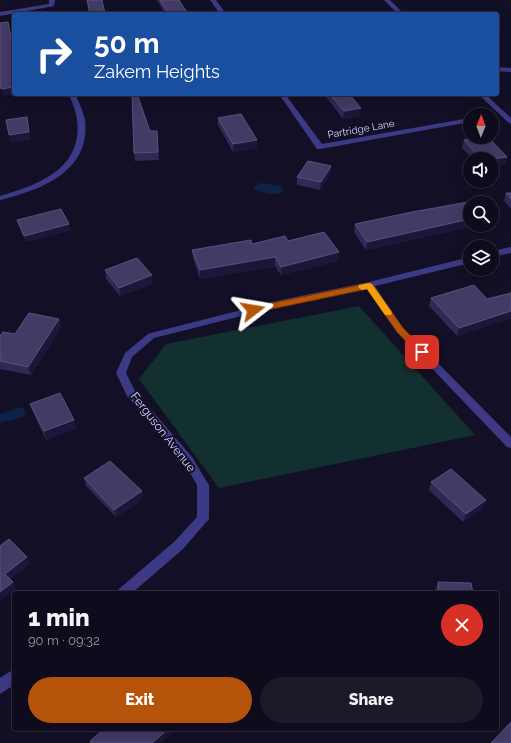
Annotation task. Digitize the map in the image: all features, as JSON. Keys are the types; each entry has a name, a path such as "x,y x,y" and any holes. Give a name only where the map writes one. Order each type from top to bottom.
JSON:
{"street":[{"path":"213,0 222,12"},
{"path":"387,0 399,12"},
{"path":"0,14 52,3"},
{"path":"499,69 511,70"},
{"path":"0,198 26,192 58,176 75,159 80,143 81,121 73,96"},
{"name":"Partridge Lane","path":"283,96 320,147 463,121"},
{"path":"483,96 511,122"},
{"path":"499,115 503,114"},
{"path":"499,253 511,250"},
{"name":"Ferguson Avenue","path":"125,591 178,546 203,519 204,486 188,460 131,393 121,373 128,355 151,336 281,303 369,286 463,262"},
{"path":"369,286 400,330 511,444"},
{"path":"0,687 12,678"}],"green space":[{"path":"359,306 475,435 219,488 139,379 166,344"}],"water":[{"path":"261,183 281,186 284,191 274,194 261,192 254,189 254,186"},
{"path":"22,408 25,411 25,415 23,417 0,423 0,414"}],"building":[{"path":"87,0 102,0 105,12 90,12"},
{"path":"160,0 179,0 187,12 168,12"},
{"path":"8,22 12,43 12,87 1,89 0,83 0,23"},
{"path":"132,96 138,96 150,131 157,131 158,152 134,153"},
{"path":"332,96 351,96 361,108 344,111"},
{"path":"241,114 257,140 233,144 218,118"},
{"path":"27,117 29,132 9,135 6,120"},
{"path":"468,144 495,144 507,157 499,158 499,152 475,152"},
{"path":"308,161 331,166 321,182 297,177"},
{"path":"506,193 511,193 511,199"},
{"path":"463,203 463,221 367,242 355,224"},
{"path":"61,209 69,224 24,236 17,220"},
{"path":"324,232 339,252 281,267 275,257 200,270 192,250 251,240 252,244 285,236 288,241"},
{"path":"137,258 152,275 119,288 105,270"},
{"path":"474,285 487,299 511,293 511,311 459,328 431,298"},
{"path":"29,313 59,319 28,367 0,361 0,356 2,354 0,353 0,336 3,332 15,334"},
{"path":"60,393 74,420 44,431 30,404"},
{"path":"110,461 142,491 114,510 84,478"},
{"path":"451,469 486,500 466,514 431,482"},
{"path":"9,539 27,557 5,574 13,582 0,592 0,546"},
{"path":"438,582 471,583 473,591 439,591"},
{"path":"511,722 511,743 491,743"},
{"path":"102,731 166,731 152,743 91,743 90,741"}],"slow traffic":[{"path":"362,287 369,286 388,313"}],"route":[{"path":"253,310 369,286 400,330 422,352"}]}
